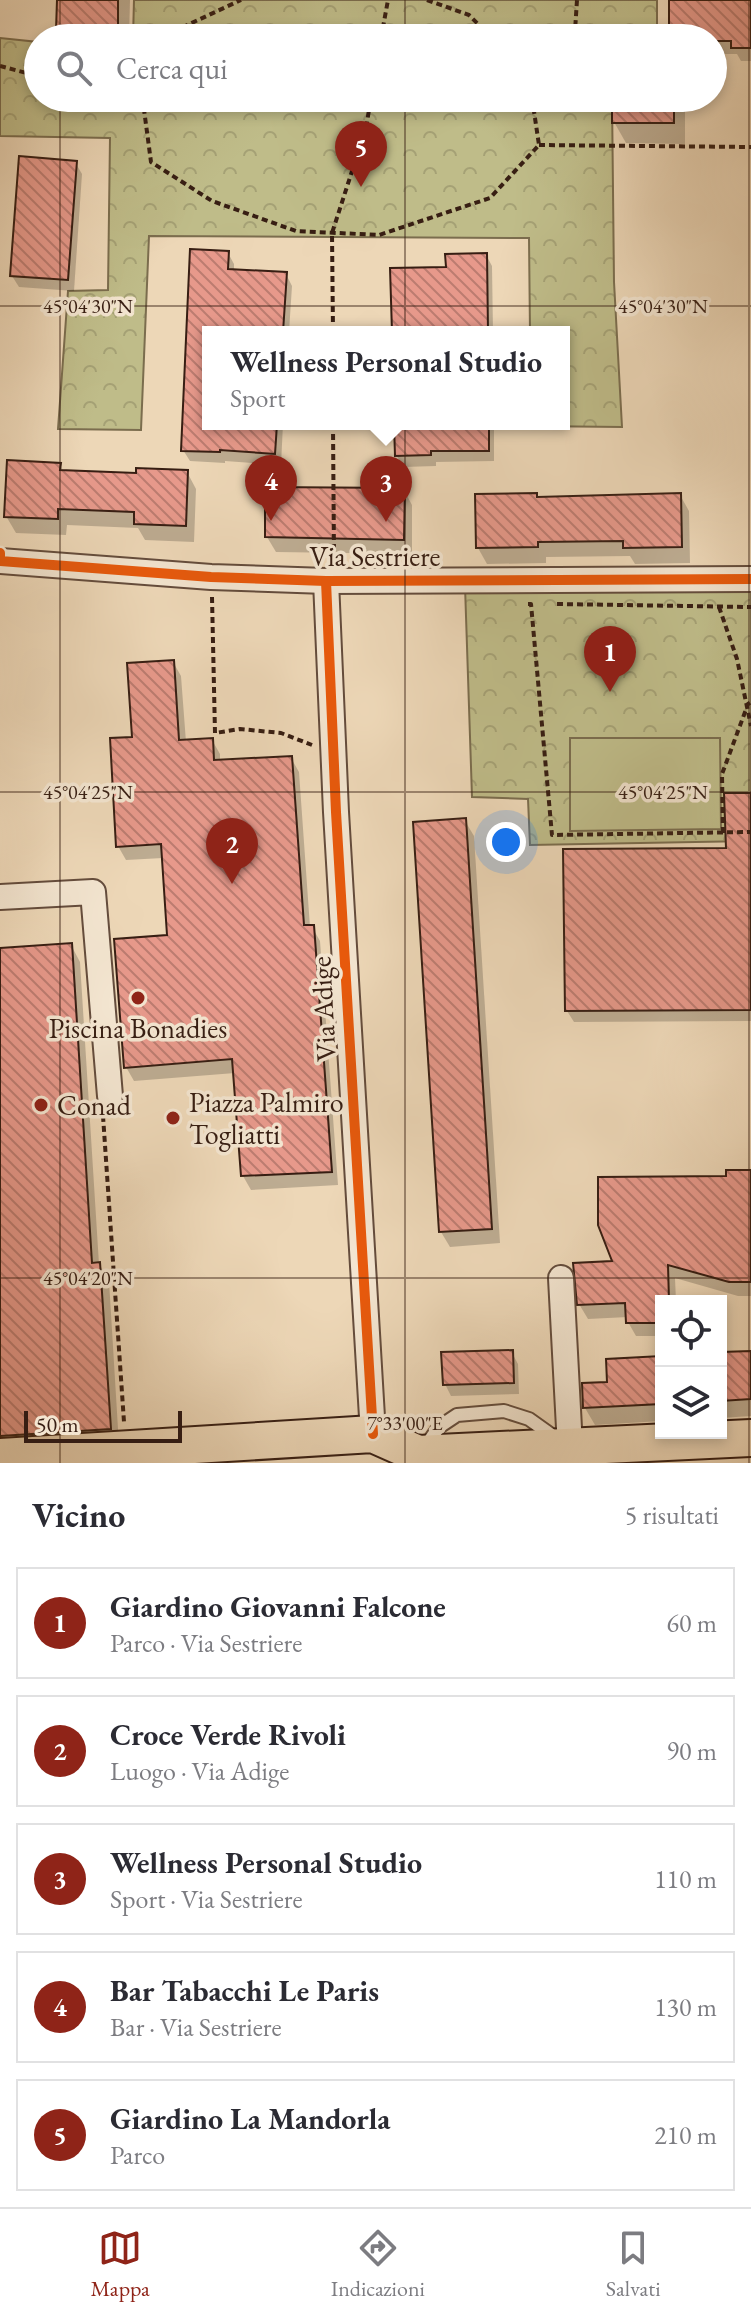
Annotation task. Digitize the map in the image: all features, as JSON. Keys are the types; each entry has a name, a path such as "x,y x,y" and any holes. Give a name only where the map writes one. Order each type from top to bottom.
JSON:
{"main road":[{"path":"0,1457 373,1434 422,1458 751,1438"}],"street":[{"name":"Via Sestriere","path":"0,561 211,577 326,581 751,579"},
{"name":"Via Adige","path":"326,581 373,1434"},
{"path":"0,897 93,892 106,1102"},
{"path":"561,1278 570,1447"}],"path":[{"path":"189,24 241,0"},
{"path":"384,24 388,0"},
{"path":"427,0 469,15 478,24"},
{"path":"575,24 577,0"},
{"path":"0,66 24,72"},
{"path":"145,112 151,162 212,201 296,231 379,235 490,198 539,145 751,147"},
{"path":"333,326 332,233 369,112"},
{"path":"534,112 539,145"},
{"path":"333,430 334,542"},
{"path":"211,577 215,733 240,729 281,733 311,745 324,745 333,737"},
{"path":"515,604 531,604 552,835 751,832"},
{"path":"547,604 751,607"},
{"path":"719,607 750,703 748,720 751,726"},
{"path":"723,833 722,774 750,703"},
{"path":"106,1102 125,1449"}],"green space":[{"path":"134,0 657,0 657,24 133,24"},
{"path":"0,38 24,41 24,112 612,112 614,282 622,427 570,426 570,326 530,326 529,238 149,236 141,430 58,429 68,291 108,290 110,138 0,136"},
{"path":"465,586 751,588 751,841 530,845 528,799 472,797"},
{"path":"570,738 720,738 721,829 570,831"}],"building":[{"path":"57,0 118,0 118,24 56,24"},
{"path":"669,0 751,0 751,48 731,48 731,41 727,41 727,24 669,24"},
{"path":"612,112 674,112 674,123 612,123"},
{"path":"19,156 77,161 68,280 10,276"},
{"path":"190,249 229,251 228,269 287,272 283,326 202,326 202,430 277,430 275,454 181,451"},
{"path":"487,253 488,326 392,326 390,268 446,267 445,254"},
{"path":"394,430 489,430 489,451 431,451 431,455 395,456"},
{"path":"7,460 61,463 60,470 136,473 136,468 188,470 186,526 134,524 134,512 58,509 58,519 4,517"},
{"path":"265,487 405,488 404,540 265,537"},
{"path":"537,493 537,497 681,493 682,547 623,548 623,541 538,542 538,547 476,548 475,494"},
{"path":"174,660 179,740 213,738 214,760 292,756 304,925 314,925 332,1172 241,1176 232,1059 124,1068 114,939 167,935 161,844 116,847 110,738 132,737 127,663"},
{"path":"724,793 751,793 751,1010 565,1011 563,849 726,848"},
{"path":"466,818 492,1229 439,1232 413,822"},
{"name":"Conad","path":"72,943 92,1263 100,1262 111,1429 0,1436 0,948"},
{"path":"726,1170 751,1170 751,1282 729,1282 668,1265 669,1295 655,1295 655,1323 626,1323 625,1303 577,1305 573,1263 612,1261 598,1225 598,1177 726,1176"},
{"path":"513,1350 514,1383 443,1385 441,1352"},
{"path":"751,1351 751,1399 727,1401 727,1352"},
{"path":"655,1356 655,1404 583,1408 582,1383 607,1382 606,1359"}],"cycle path":[{"path":"0,553 0,561 211,577 326,581 751,579"},
{"path":"326,581 336,812 373,1434"}],"place":[{"name":"Giardino La Mandorla","path":"361,187"},
{"name":"Bar Tabacchi Le Paris","path":"271,521"},
{"name":"Wellness Personal Studio","path":"386,522"},
{"name":"Giardino Giovanni Falcone","path":"610,692"},
{"name":"Croce Verde Rivoli","path":"232,884"},
{"name":"Piscina Bonadies","path":"138,998"},
{"name":"Conad","path":"41,1105"},
{"name":"Piazza Palmiro Togliatti","path":"173,1118"}]}
